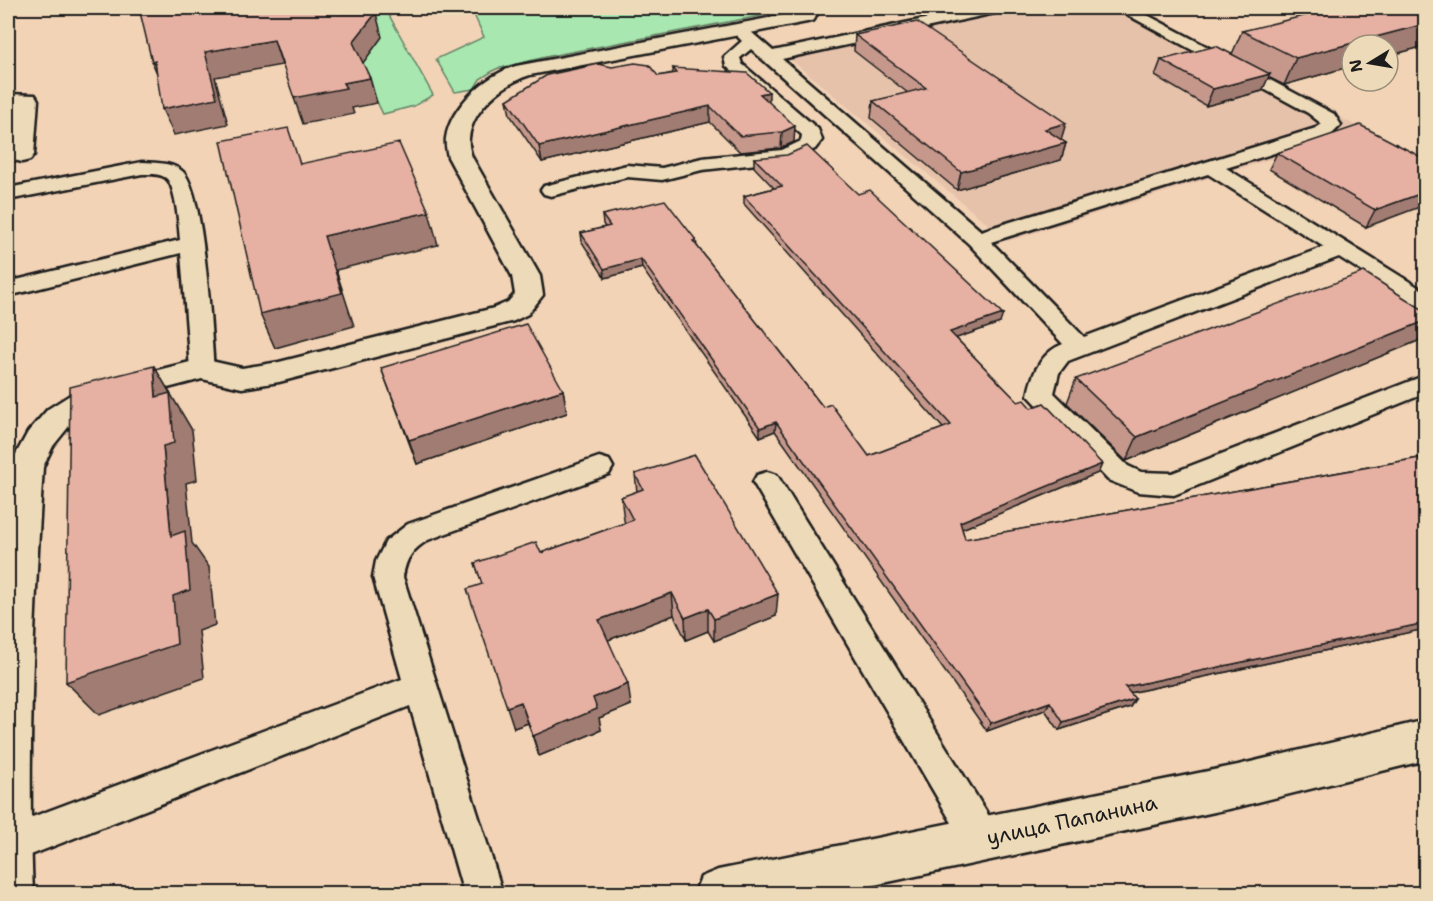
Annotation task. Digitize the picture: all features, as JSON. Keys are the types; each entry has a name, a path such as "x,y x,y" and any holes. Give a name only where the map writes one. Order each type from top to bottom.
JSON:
{"street":[{"path":"9,894 11,624 17,470 59,417 89,398 202,369 242,378 279,372 504,315 518,308 529,295 526,276 460,157 457,138 464,119 476,102 505,78 540,66 745,35 807,16 811,8"},
{"path":"8,100 27,100 22,154"},
{"name":"улица Папанина","path":"718,894 1238,786 1425,740"}],"lane":[{"path":"768,57 995,8"},
{"path":"977,239 1323,132 1332,125 1328,118 1314,109 1123,8"},
{"path":"550,190 627,171 662,174 702,164 786,155 808,145 813,140 811,133 734,66 732,57 745,35 977,239 1002,268 1080,347"},
{"path":"1211,167 1425,302"},
{"path":"8,194 142,168 162,169 176,175 183,185 191,244 202,369"},
{"path":"8,289 191,244"},
{"path":"1339,249 1059,355 1048,367 1042,379 1041,395 1118,473 1138,482 1174,484 1425,383"},
{"path":"484,894 388,577 394,549 405,539 418,532 599,467"},
{"path":"768,482 982,839"},
{"path":"8,845 421,687"}],"shaded area":[{"path":"969,8 1131,8 1364,130 1008,241 778,49"}],"green space":[{"path":"333,8 385,8 433,95 414,106 383,114 354,54 367,55 371,52"},
{"path":"471,8 781,8 770,14 550,56 496,69 480,79 474,89 455,92 436,59 484,37"}],"building":[{"path":"139,8 337,8 340,13 376,13 353,42 370,78 343,83 346,88 294,98 274,40 205,52 217,98 162,109 155,61 152,62"},
{"path":"1336,8 1425,8 1425,24 1391,33 1340,33 1340,46 1296,58 1242,31"},
{"path":"917,22 1066,123 1045,129 1066,143 961,172 873,101 926,88 855,35"},
{"path":"1216,46 1270,74 1213,89 1161,60"},
{"path":"635,63 649,65 658,76 677,73 673,68 747,73 769,92 760,94 795,126 782,132 740,136 710,106 539,146 507,100 547,75 599,64 612,67"},
{"path":"1360,125 1425,159 1425,192 1375,210 1277,153"},
{"path":"288,128 300,164 399,143 429,212 324,236 342,293 260,314 221,141"},
{"path":"807,146 858,194 870,190 1003,314 950,332 1018,402 1024,400 1031,408 1044,403 1102,464 960,522 965,539 1425,457 1425,623 1125,687 1135,699 1063,722 1050,702 991,723 776,422 760,428 641,259 604,269 581,233 610,226 602,215 665,200 696,240 693,241 823,407 831,404 869,456 951,425 744,196 782,186 754,158 787,155"},
{"path":"1364,272 1425,311 1425,321 1137,437 1076,379"},
{"path":"526,324 563,390 409,440 381,368"},
{"path":"154,366 156,397 170,393 174,443 163,446 171,536 185,531 190,590 173,596 177,644 66,682 70,387"},
{"path":"695,455 778,594 714,619 708,609 685,618 672,593 599,620 628,684 593,698 597,709 533,736 521,702 507,707 467,589 482,584 475,563 536,542 541,553 633,520 621,497 643,489 635,474"}]}
